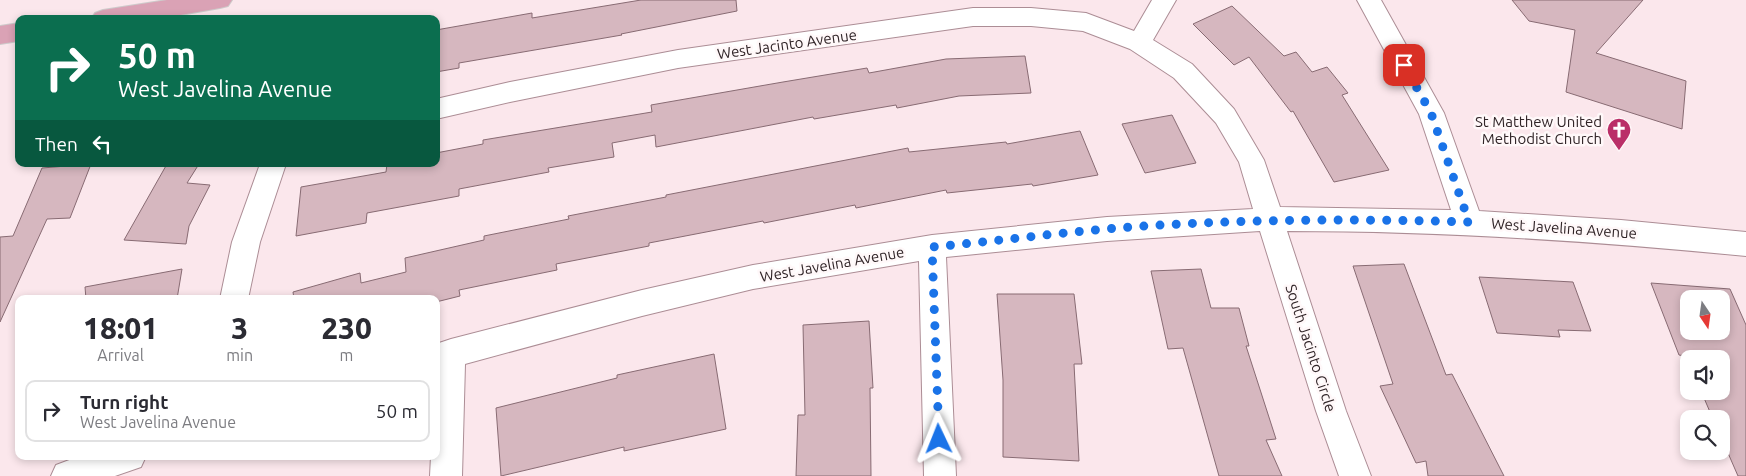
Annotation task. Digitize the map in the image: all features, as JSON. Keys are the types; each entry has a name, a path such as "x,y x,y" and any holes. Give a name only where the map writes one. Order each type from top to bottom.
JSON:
{"main road":[{"path":"128,15 220,0"},
{"path":"0,35 15,33"}],"street":[{"path":"1139,43 1164,0"},
{"path":"1369,0 1431,113 1469,222"},
{"name":"West Jacinto Avenue","path":"440,108 510,92 678,59 973,17 1031,16 1086,22 1139,43 1183,71 1225,116 1251,160 1270,219"},
{"path":"235,295 246,242 272,167"},
{"name":"West Javelina Avenue","path":"444,356 632,306 753,278 932,247 1108,229 1270,219 1369,219 1469,222 1621,232 1746,244"},
{"name":"South Jacinto Circle","path":"1270,219 1331,411 1355,476"},
{"path":"932,247 940,476"},
{"path":"444,356 446,476"},
{"path":"67,476 117,460"}],"building":[{"path":"641,0 736,0 737,11 622,35 459,63 459,68 440,71 440,29 532,13 532,18"},
{"path":"1512,0 1643,0 1596,53 1686,81 1682,129 1566,92 1575,30 1529,21"},
{"path":"1232,6 1284,56 1296,52 1312,72 1327,67 1348,93 1342,95 1389,170 1334,182 1293,111 1291,112 1249,57 1234,65 1193,24"},
{"path":"1025,56 1031,93 959,96 897,108 896,105 814,119 813,117 656,147 655,135 612,143 614,157 548,168 549,172 459,189 459,196 367,213 366,223 296,236 301,187 386,172 387,167 440,167 440,152 483,144 483,140 652,112 651,105 867,68 869,73 946,59"},
{"path":"1172,115 1196,163 1145,173 1122,124"},
{"path":"1080,131 1098,175 1033,186 1032,184 947,193 946,190 856,208 855,205 764,223 763,221 649,243 649,246 556,264 557,270 459,290 460,296 440,301 440,295 293,295 293,292 360,273 361,283 406,272 405,258 484,240 484,236 569,219 568,216 666,197 666,195 908,148 909,152 1006,142 1007,144"},
{"path":"90,167 70,218 47,219 0,322 0,237 13,236 42,168"},
{"path":"165,167 197,167 187,183 210,185 189,226 186,244 124,240"},
{"path":"1404,264 1446,375 1452,374 1504,476 1428,476 1426,461 1416,463 1380,386 1393,384 1353,266"},
{"path":"182,269 178,295 86,295 85,287"},
{"path":"1201,269 1211,308 1239,308 1249,346 1246,346 1276,439 1266,440 1282,476 1219,476 1183,348 1168,349 1151,271"},
{"path":"1479,277 1573,282 1591,331 1558,330 1560,337 1497,333"},
{"path":"1651,283 1730,289 1746,325 1746,476 1738,476 1730,458 1730,410 1709,410 1705,400 1730,400 1730,350 1680,350 1680,355"},
{"path":"997,294 1074,294 1082,364 1074,364 1079,461 1003,457 1003,380"},
{"path":"869,321 873,388 870,388 871,476 796,476 798,415 805,415 803,325"},
{"path":"714,354 726,429 624,451 624,447 501,476 496,408 617,378 617,375"}],"place":[{"name":"St Matthew United Methodist Church","path":"1619,151"}],"route":[{"path":"939,439 932,247 1108,229 1270,219 1469,222 1431,113 1404,65"}]}
